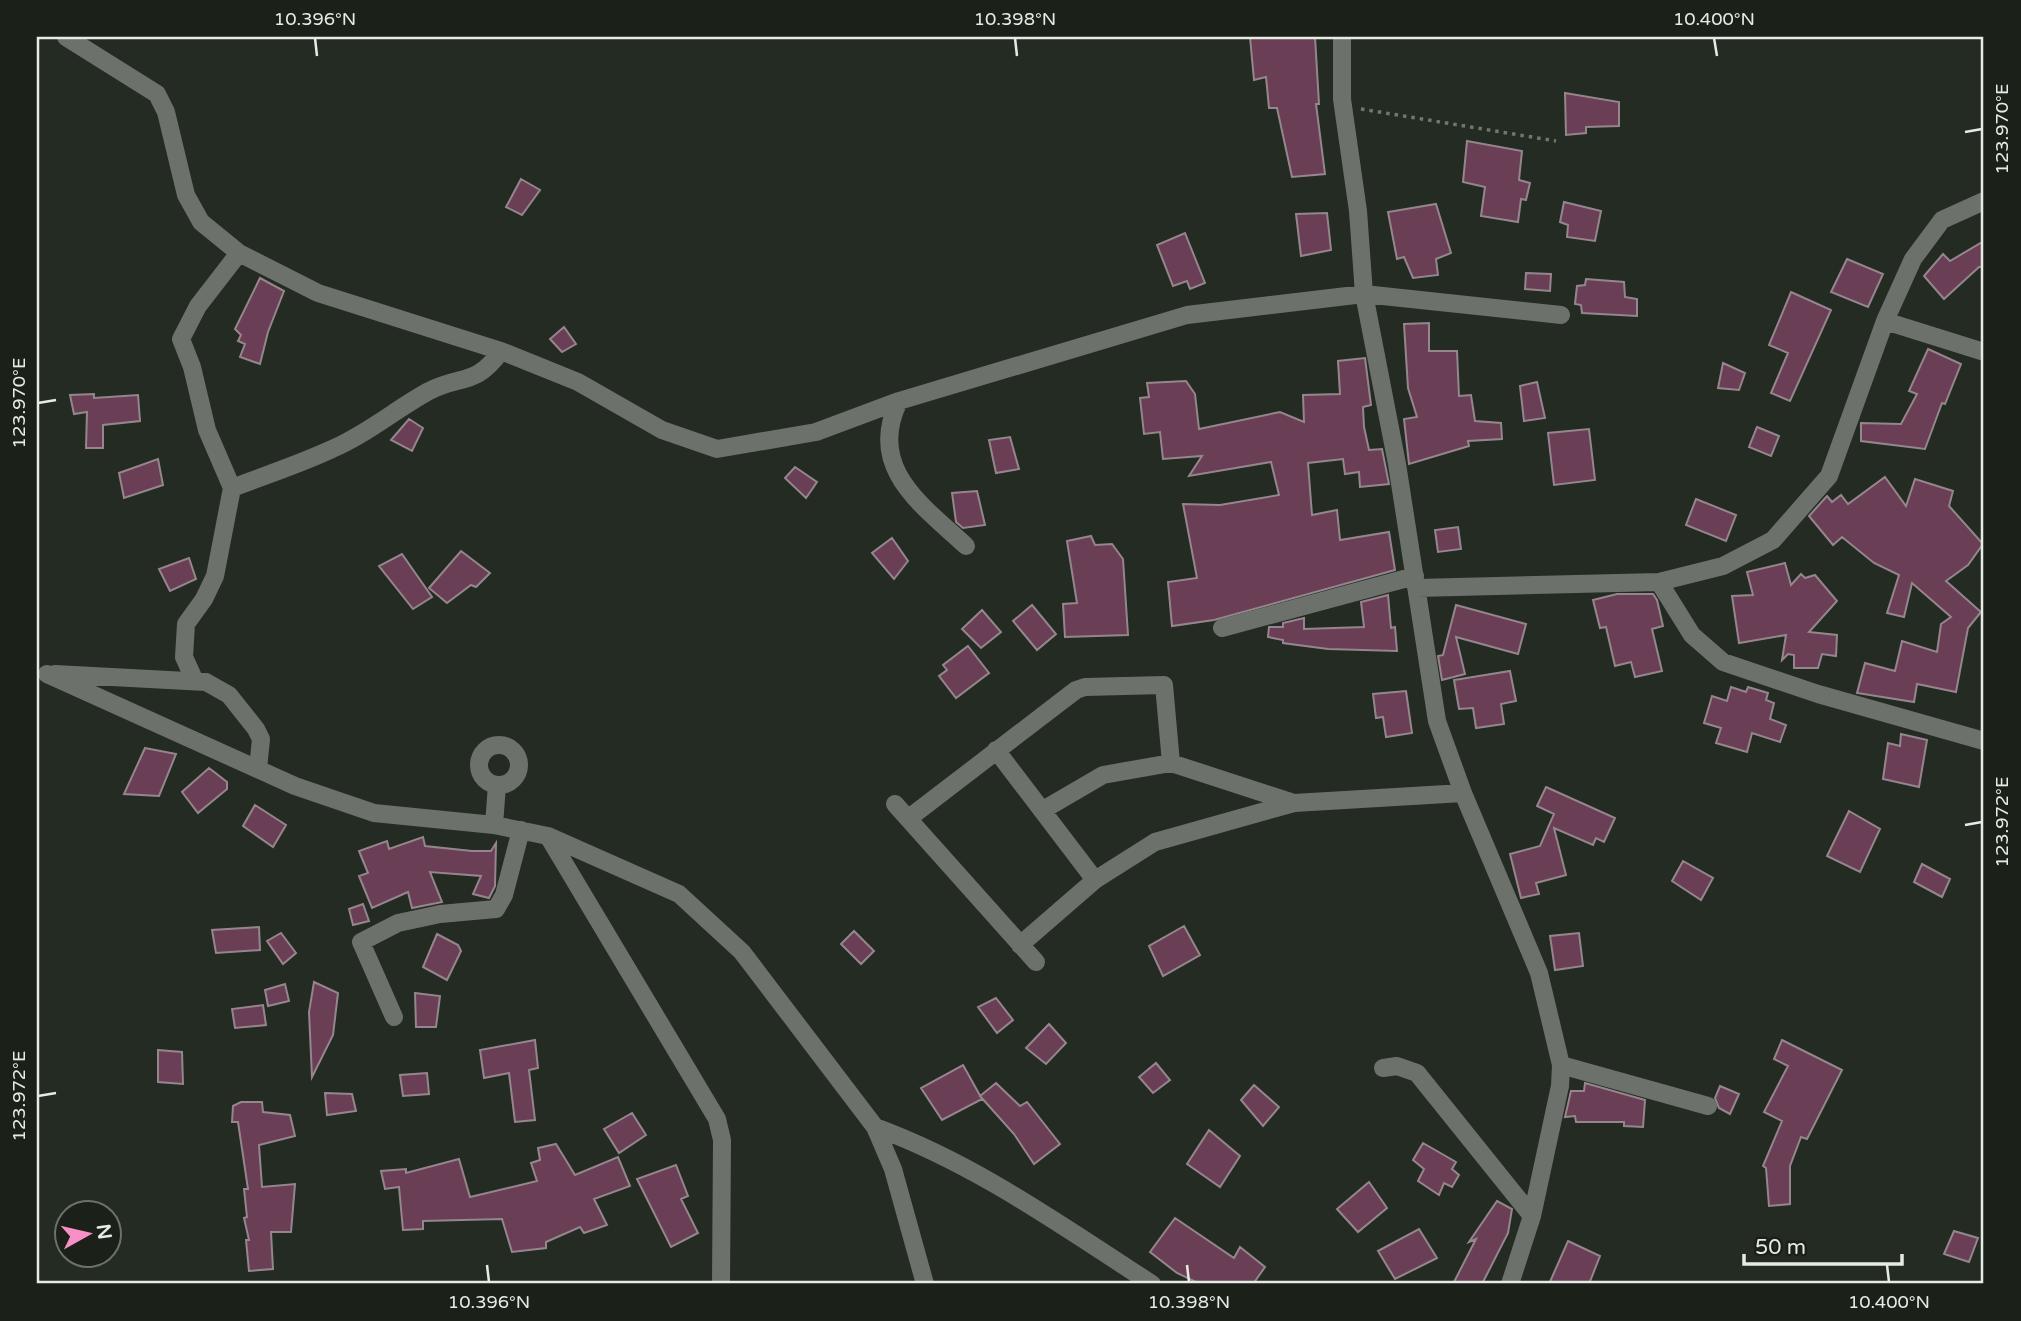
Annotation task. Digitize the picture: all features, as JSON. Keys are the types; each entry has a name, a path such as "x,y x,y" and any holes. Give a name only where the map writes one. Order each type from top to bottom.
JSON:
{"street":[{"path":"66,37 158,94 166,111 186,195 201,222 239,253 318,293 500,351 578,383 662,430 717,449 816,432 899,401 1187,315 1364,294 1561,315"},
{"path":"1342,37 1343,106 1358,211 1364,294 1416,582 1437,720 1464,793 1539,973 1561,1065 1560,1086 1532,1216 1510,1284"},
{"path":"1222,628 1416,582 1659,582 1723,566 1773,540 1829,476 1885,321 1913,259 1942,220 1984,201"},
{"path":"194,679 184,657 186,624 215,576 232,488 207,430 192,367 181,339 198,306 239,253"},
{"path":"1885,321 1984,352"},
{"path":"232,488 333,449 383,422 427,392 475,377 485,371 500,351"},
{"path":"899,401 889,421 890,456 897,475 920,503 966,546"},
{"path":"1659,582 1692,635 1723,662 1818,694 1984,741"},
{"path":"42,676 194,679 206,682 229,695 256,729 261,739 258,769"},
{"path":"42,676 295,786 374,813 494,825 548,836 679,894 742,952 875,1127 893,1169 925,1284"},
{"path":"909,818 1076,690 1085,687 1160,683 1166,689 1171,763"},
{"path":"996,750 1095,880"},
{"path":"1043,810 1103,775 1171,763 1294,803"},
{"path":"494,825 497,785"},
{"path":"1020,945 1095,880 1155,842 1294,803 1464,793"},
{"path":"895,804 1036,962"},
{"path":"394,1017 361,942 398,923 440,914 496,909 504,895 521,830"},
{"path":"548,836 717,1119 722,1140 720,1284"},
{"path":"1561,1065 1708,1106"},
{"path":"1383,1068 1396,1066 1418,1073 1532,1216"},
{"path":"875,1127 927,1146 998,1185 1152,1284"}],"path":[{"path":"1343,106 1556,141"}],"building":[{"path":"1250,37 1315,37 1319,104 1316,104 1325,174 1292,177 1277,108 1269,108 1266,77 1254,80"},
{"path":"1565,93 1619,102 1619,126 1586,127 1586,133 1566,135"},
{"path":"1467,141 1522,151 1519,180 1530,183 1526,200 1521,199 1518,222 1481,216 1485,187 1463,182"},
{"path":"521,179 540,190 522,215 506,207"},
{"path":"1564,202 1601,211 1595,241 1567,237 1568,225 1560,222"},
{"path":"1436,204 1451,253 1436,259 1438,275 1413,278 1404,257 1397,259 1388,212"},
{"path":"1327,213 1331,250 1301,256 1296,214"},
{"path":"1185,233 1205,283 1190,289 1187,281 1173,286 1157,245"},
{"path":"1984,241 1984,267 1979,267 1944,299 1924,276 1943,254 1950,261"},
{"path":"1847,259 1883,274 1868,307 1831,292"},
{"path":"1526,273 1551,274 1550,291 1525,289"},
{"path":"260,278 284,291 268,332 260,364 240,357 245,344 238,341 241,335 235,329"},
{"path":"1586,279 1624,282 1625,297 1637,299 1637,316 1582,313 1581,305 1575,304 1577,286 1585,285"},
{"path":"1791,292 1831,310 1790,401 1771,393 1788,353 1769,345"},
{"path":"1429,323 1429,351 1457,351 1459,396 1471,395 1475,421 1501,423 1502,439 1468,441 1469,446 1409,464 1404,419 1417,417 1408,388 1404,324"},
{"path":"564,327 576,344 562,352 550,339"},
{"path":"1928,349 1961,364 1945,404 1942,403 1925,449 1861,441 1861,423 1901,424 1917,394 1909,391"},
{"path":"1365,358 1371,405 1363,407 1364,427 1369,450 1382,449 1389,484 1360,487 1359,472 1345,474 1343,459 1308,463 1312,515 1337,510 1340,540 1389,532 1395,570 1214,620 1172,626 1168,582 1197,578 1183,504 1220,505 1279,495 1271,462 1189,476 1202,456 1163,459 1160,432 1144,434 1140,398 1149,397 1147,383 1186,381 1195,394 1199,429 1280,412 1304,422 1303,395 1340,394 1338,361"},
{"path":"1723,363 1745,373 1739,390 1718,388"},
{"path":"1537,382 1545,418 1524,421 1520,386"},
{"path":"94,394 94,398 138,395 140,421 103,425 103,448 86,448 87,412 74,414 70,395"},
{"path":"409,419 423,428 412,451 391,440"},
{"path":"1757,427 1779,436 1771,456 1749,447"},
{"path":"1589,429 1595,480 1554,485 1548,433"},
{"path":"1010,437 1019,469 996,473 989,440"},
{"path":"158,459 163,485 124,498 119,473"},
{"path":"795,467 817,482 806,498 785,478"},
{"path":"1885,477 1906,506 1915,479 1953,491 1949,506 1983,544 1968,565 1946,581 1981,612 1968,628 1956,692 1917,684 1914,702 1857,693 1865,663 1895,671 1902,641 1937,652 1941,624 1951,617 1912,583 1904,617 1887,613 1899,575 1874,563 1842,537 1833,545 1809,516 1827,496 1832,502 1841,495 1848,504"},
{"path":"977,491 985,525 963,528 956,522 952,493"},
{"path":"1696,499 1736,515 1726,541 1686,525"},
{"path":"1458,527 1461,549 1438,552 1435,530"},
{"path":"1091,536 1095,545 1112,544 1123,559 1128,635 1065,637 1063,604 1077,603 1067,541"},
{"path":"892,538 908,561 894,579 872,553"},
{"path":"461,551 490,573 476,587 471,585 447,603 429,588"},
{"path":"402,554 432,597 413,609 379,566"},
{"path":"189,558 196,579 170,591 159,569"},
{"path":"1785,563 1791,585 1801,574 1805,578 1815,575 1837,601 1809,632 1837,635 1836,656 1822,654 1818,668 1794,668 1794,655 1788,654 1782,660 1786,635 1739,643 1732,596 1753,595 1747,572"},
{"path":"1617,594 1653,594 1657,600 1663,626 1652,629 1662,671 1635,677 1631,662 1615,666 1606,627 1600,628 1593,600"},
{"path":"1388,595 1391,628 1395,627 1397,651 1328,649 1283,643 1283,640 1268,637 1269,627 1283,627 1283,623 1304,618 1304,629 1364,627 1361,602"},
{"path":"1032,605 1056,634 1037,650 1013,621"},
{"path":"1456,605 1526,624 1518,654 1456,637 1465,674 1442,680 1438,656 1443,655"},
{"path":"982,610 1001,632 981,648 962,629"},
{"path":"968,646 989,673 956,698 939,676 947,670 943,665"},
{"path":"1510,671 1516,701 1501,704 1504,724 1476,728 1473,708 1459,709 1454,680"},
{"path":"1731,687 1746,692 1748,687 1768,693 1766,700 1774,703 1770,719 1786,725 1780,742 1752,733 1747,752 1716,743 1721,728 1704,723 1712,696 1727,701"},
{"path":"1406,691 1412,733 1386,737 1383,717 1376,718 1373,694"},
{"path":"1901,734 1927,740 1919,787 1883,779 1888,743 1900,746"},
{"path":"145,748 176,754 159,796 124,794"},
{"path":"209,768 227,782 227,789 198,813 182,792"},
{"path":"1546,787 1615,818 1604,842 1596,838 1593,845 1554,828 1566,875 1536,883 1539,894 1521,898 1510,854 1540,846 1554,814 1537,806"},
{"path":"255,805 286,825 273,847 243,826"},
{"path":"1849,811 1880,829 1860,872 1827,856"},
{"path":"423,837 425,846 472,851 491,851 496,843 495,886 489,898 473,894 481,876 430,872 442,902 412,908 408,892 372,908 359,876 368,873 359,851 387,841 389,849"},
{"path":"1683,861 1713,878 1701,900 1672,881"},
{"path":"1922,864 1950,879 1942,897 1914,882"},
{"path":"363,904 369,921 353,925 349,909"},
{"path":"1184,926 1200,955 1163,976 1149,946"},
{"path":"259,927 260,950 216,953 212,930"},
{"path":"854,931 874,951 861,964 841,944"},
{"path":"281,933 296,953 283,964 267,941"},
{"path":"1579,933 1583,966 1555,970 1550,936"},
{"path":"437,934 458,945 461,951 447,980 423,967"},
{"path":"314,982 338,993 333,1035 312,1077 309,1012"},
{"path":"285,984 289,1001 268,1006 265,990"},
{"path":"415,993 440,996 436,1027 416,1027"},
{"path":"996,998 1013,1020 997,1033 978,1007"},
{"path":"263,1005 266,1025 235,1028 232,1009"},
{"path":"1049,1024 1066,1043 1046,1064 1026,1048"},
{"path":"535,1040 538,1068 529,1070 535,1120 515,1122 509,1073 484,1078 480,1050"},
{"path":"1782,1040 1842,1070 1807,1139 1801,1137 1790,1166 1790,1204 1769,1206 1766,1168 1763,1166 1782,1121 1764,1112 1788,1066 1774,1059"},
{"path":"158,1050 182,1052 183,1084 158,1082"},
{"path":"1156,1063 1170,1080 1153,1093 1139,1077"},
{"path":"963,1065 982,1099 942,1120 921,1088"},
{"path":"427,1073 429,1094 403,1096 400,1075"},
{"path":"996,1083 1020,1106 1027,1102 1060,1144 1034,1164 1014,1134 980,1096"},
{"path":"1585,1083 1645,1100 1643,1127 1624,1126 1624,1122 1576,1122 1575,1116 1565,1117 1571,1091 1584,1091"},
{"path":"1254,1085 1279,1107 1263,1126 1241,1100"},
{"path":"1720,1086 1739,1094 1730,1114 1719,1108 1715,1098"},
{"path":"325,1093 352,1094 356,1111 327,1115"},
{"path":"241,1102 262,1102 263,1112 290,1115 295,1136 259,1145 262,1187 295,1184 291,1232 271,1232 273,1269 249,1271 246,1240 249,1240 244,1218 247,1217 244,1189 248,1189 238,1122 232,1122 233,1106"},
{"path":"632,1113 646,1135 619,1153 604,1129"},
{"path":"1209,1130 1240,1156 1220,1187 1187,1164"},
{"path":"1423,1143 1456,1162 1452,1169 1459,1175 1452,1187 1444,1183 1439,1195 1418,1181 1424,1169 1413,1160"},
{"path":"556,1144 575,1175 618,1157 630,1186 594,1199 607,1225 584,1233 580,1227 546,1242 546,1248 512,1252 502,1219 423,1221 423,1229 403,1230 399,1187 385,1189 381,1171 406,1169 406,1173 459,1159 470,1197 537,1181 531,1163 540,1160 538,1148"},
{"path":"676,1165 688,1196 681,1199 698,1233 671,1247 637,1179"},
{"path":"1369,1182 1387,1208 1358,1232 1337,1209"},
{"path":"1497,1201 1512,1209 1508,1233 1482,1284 1453,1284 1476,1239 1469,1242"},
{"path":"1175,1218 1234,1258 1240,1247 1265,1267 1253,1284 1200,1284 1177,1273 1150,1252"},
{"path":"1419,1229 1437,1258 1395,1279 1378,1251"},
{"path":"1954,1231 1978,1238 1969,1262 1944,1254"},
{"path":"1568,1241 1600,1256 1589,1284 1549,1284"}]}
